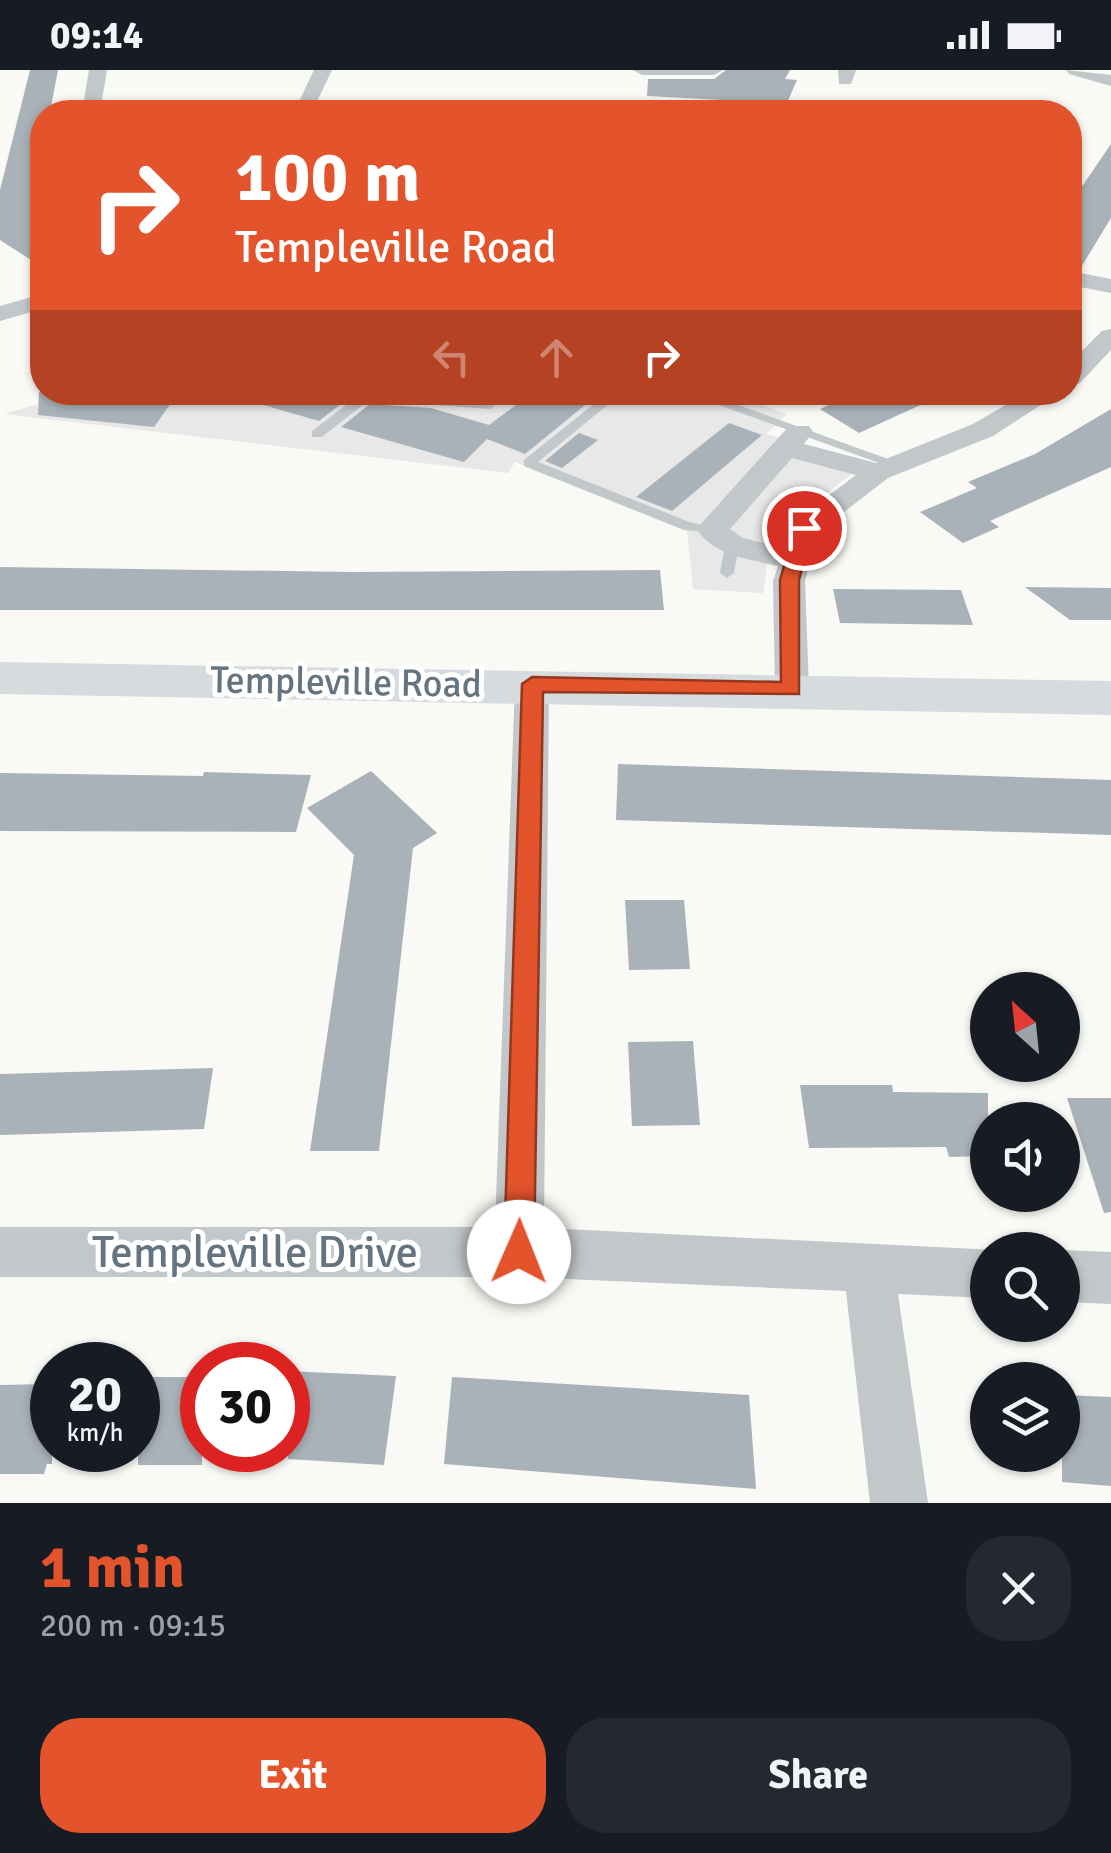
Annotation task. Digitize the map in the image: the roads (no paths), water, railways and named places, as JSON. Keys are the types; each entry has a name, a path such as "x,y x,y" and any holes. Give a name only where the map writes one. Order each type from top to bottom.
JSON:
{"main road":[{"name":"Templeville Road","path":"0,678 532,684 1111,698"}],"street":[{"path":"93,100 98,70"},
{"path":"309,100 323,70"},
{"path":"642,70 714,70"},
{"path":"1076,70 1111,81"},
{"path":"1082,280 1111,286"},
{"path":"0,314 30,305"},
{"path":"1082,367 1111,336"},
{"path":"1082,373 1111,363"},
{"path":"792,689 788,626 792,560 804,528 887,468 983,430 1026,405"},
{"path":"792,560 724,549 791,440 887,468"},
{"path":"519,1252 532,684"},
{"name":"Templeville Drive","path":"0,1252 519,1252 970,1271"},
{"path":"869,1266 900,1503"},
{"path":"1080,1277 1111,1278"}],"lane":[{"path":"316,434 354,405"},
{"path":"601,405 529,462 689,528 724,549"},
{"path":"737,405 791,440"}]}
